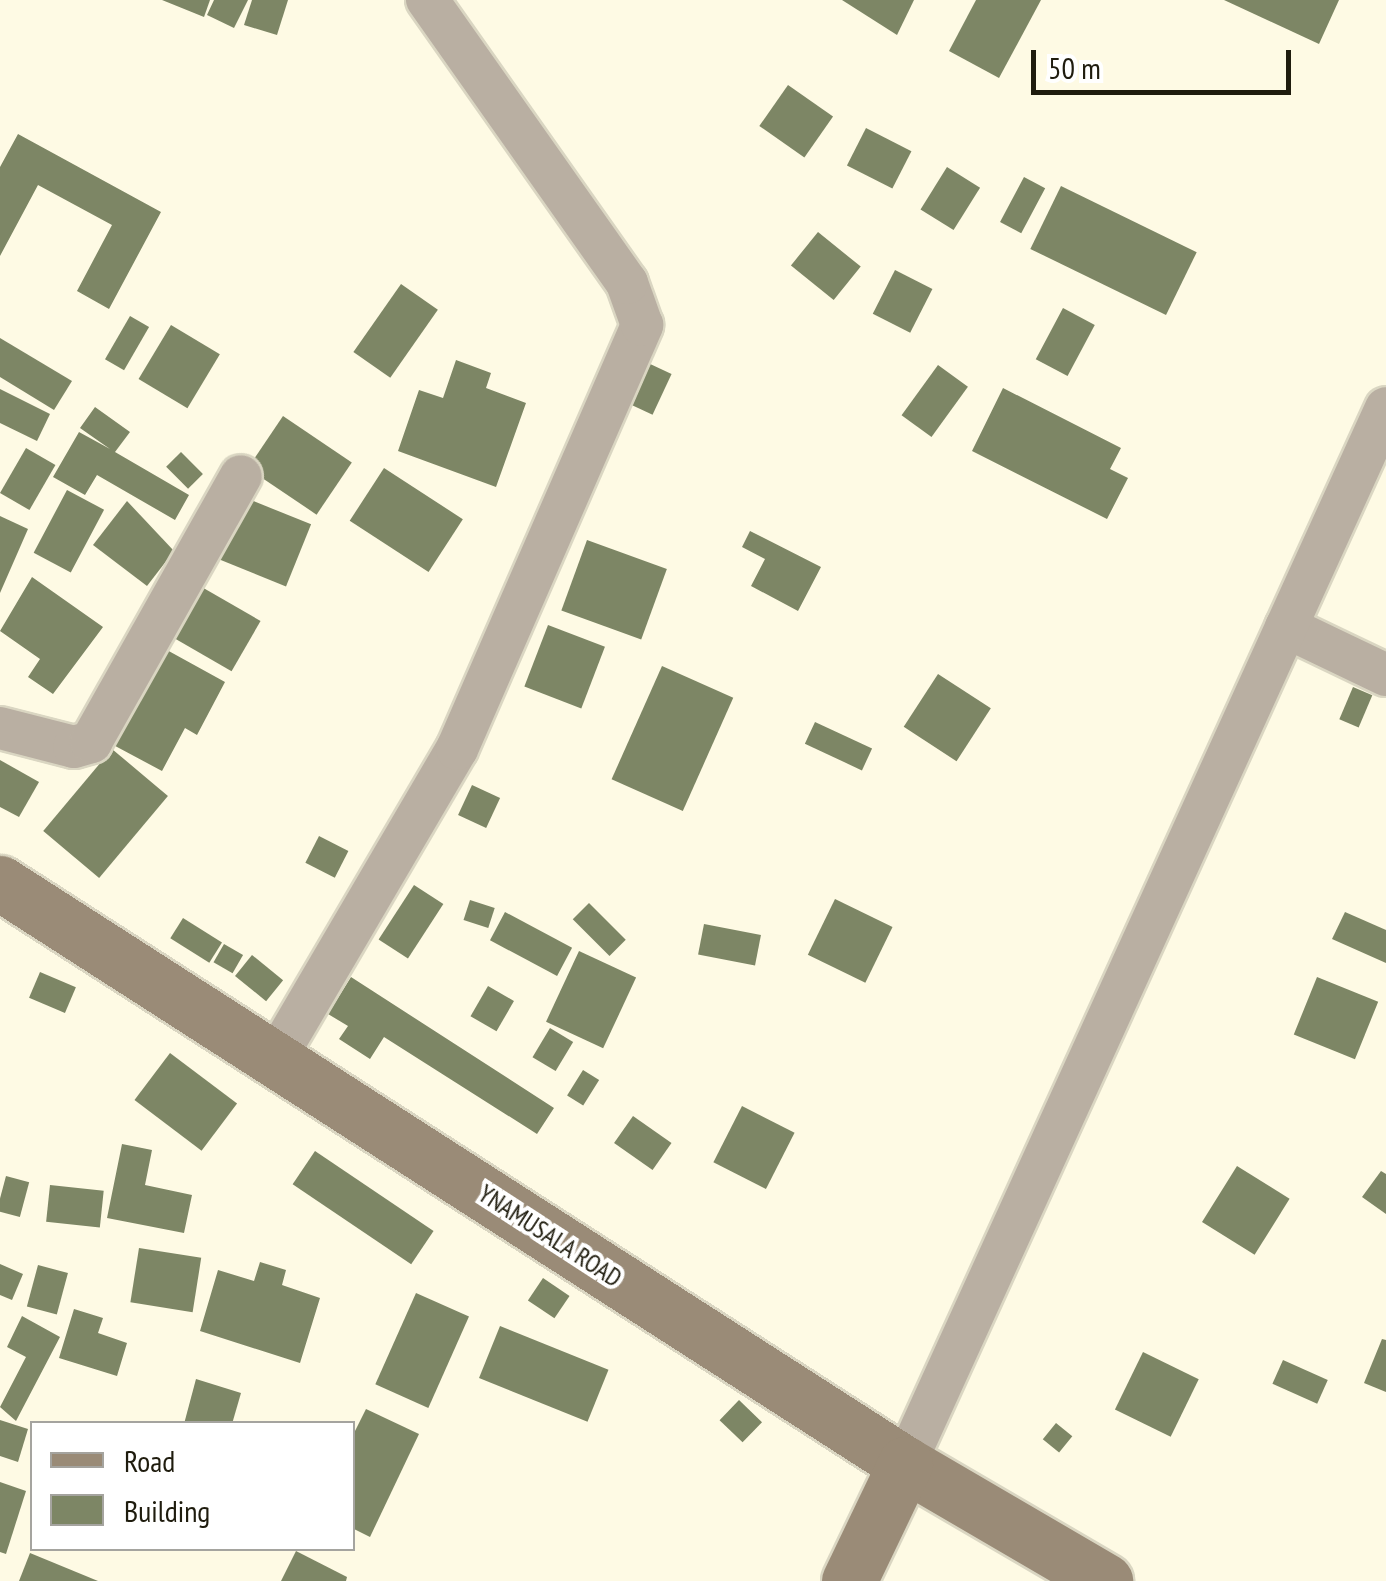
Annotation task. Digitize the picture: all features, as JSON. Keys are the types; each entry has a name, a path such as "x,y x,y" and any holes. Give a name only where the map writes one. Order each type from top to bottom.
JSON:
{"main road":[{"name":"YNAMUSALA ROAD","path":"0,883 904,1464 1105,1581"},
{"path":"849,1581 904,1464"}],"street":[{"path":"274,1058 458,749 642,325 627,283 427,0"},
{"path":"904,1464 1386,408"},
{"path":"0,728 74,748 91,742 241,476"},
{"path":"1286,627 1386,675"}],"building":[{"path":"162,0 210,0 204,17"},
{"path":"214,0 248,0 234,28 207,15"},
{"path":"252,0 288,0 277,35 244,25"},
{"path":"842,0 914,0 897,35"},
{"path":"976,0 1041,0 999,78 949,51"},
{"path":"1224,0 1339,0 1319,44"},
{"path":"788,85 833,117 804,158 759,126"},
{"path":"866,128 911,151 892,189 847,165"},
{"path":"18,134 161,212 109,309 77,291 112,225 38,185 0,256 0,167"},
{"path":"947,167 980,188 954,230 921,209"},
{"path":"1024,177 1045,188 1021,233 1000,222"},
{"path":"1061,186 1197,252 1166,315 1030,249"},
{"path":"818,232 861,267 834,300 791,265"},
{"path":"895,270 932,289 910,333 873,314"},
{"path":"401,284 438,310 390,378 353,352"},
{"path":"1063,308 1095,325 1068,376 1036,359"},
{"path":"130,316 149,327 124,370 105,359"},
{"path":"171,325 220,354 187,408 139,379"},
{"path":"0,338 72,381 54,410 0,377"},
{"path":"456,360 491,373 486,388 526,403 496,487 398,451 419,390 443,398"},
{"path":"648,363 672,374 653,415 629,404"},
{"path":"938,365 968,387 931,437 902,415"},
{"path":"1003,388 1121,448 1110,469 1128,478 1107,519 972,451"},
{"path":"0,389 50,414 37,441 0,423"},
{"path":"95,407 130,432 115,452 189,495 175,520 97,475 85,495 53,477 79,432 110,449 80,428"},
{"path":"283,416 352,462 317,515 248,468"},
{"path":"26,448 55,465 29,510 0,493"},
{"path":"181,452 203,474 188,489 166,467"},
{"path":"384,468 463,519 429,572 350,521"},
{"path":"67,490 104,510 71,572 34,553"},
{"path":"236,494 311,524 286,586 211,556"},
{"path":"127,501 174,551 147,586 93,545"},
{"path":"0,516 28,529 0,593"},
{"path":"750,531 821,567 798,611 751,586 765,559 742,547"},
{"path":"587,540 667,569 641,640 561,610"},
{"path":"32,577 103,627 53,694 28,677 40,659 0,631"},
{"path":"193,582 261,621 232,671 164,632"},
{"path":"548,625 605,647 581,708 524,687"},
{"path":"156,644 225,682 197,735 185,728 162,771 104,740"},
{"path":"662,666 733,698 683,811 612,779"},
{"path":"938,674 991,708 957,761 904,727"},
{"path":"1353,687 1372,695 1359,727 1339,719"},
{"path":"815,722 872,749 862,770 805,744"},
{"path":"112,749 168,796 99,878 43,831"},
{"path":"0,760 39,782 19,817 0,807"},
{"path":"472,785 500,798 486,828 458,815"},
{"path":"319,836 348,851 335,878 305,863"},
{"path":"414,885 443,904 408,959 379,940"},
{"path":"835,899 893,927 865,983 808,955"},
{"path":"470,900 495,908 488,928 464,920"},
{"path":"589,903 626,940 610,956 573,919"},
{"path":"505,912 572,948 557,976 490,940"},
{"path":"1345,912 1386,930 1386,963 1332,939"},
{"path":"183,918 222,942 209,963 170,938"},
{"path":"704,924 761,935 755,965 698,954"},
{"path":"224,944 243,955 233,973 214,962"},
{"path":"579,951 636,978 603,1048 546,1022"},
{"path":"252,955 283,980 266,1001 235,976"},
{"path":"40,972 76,987 65,1013 29,998"},
{"path":"351,977 554,1108 537,1134 384,1037 370,1059 339,1039 348,1026 328,1014"},
{"path":"1317,977 1378,1002 1355,1059 1294,1034"},
{"path":"488,986 514,1001 496,1031 470,1016"},
{"path":"550,1028 573,1042 556,1071 532,1057"},
{"path":"170,1053 237,1104 202,1151 134,1100"},
{"path":"583,1070 599,1080 583,1106 567,1095"},
{"path":"742,1106 795,1133 766,1189 713,1162"},
{"path":"633,1116 672,1143 653,1170 614,1143"},
{"path":"122,1144 152,1150 145,1185 192,1195 184,1233 107,1218"},
{"path":"315,1151 434,1231 411,1264 293,1184"},
{"path":"1237,1166 1290,1199 1255,1255 1202,1222"},
{"path":"1381,1171 1386,1174 1386,1214 1362,1197"},
{"path":"6,1176 29,1182 20,1217 0,1212"},
{"path":"50,1185 104,1191 100,1227 46,1222"},
{"path":"139,1248 201,1258 193,1312 130,1302"},
{"path":"260,1262 286,1270 282,1285 320,1298 300,1363 200,1331 218,1270 254,1281"},
{"path":"0,1264 23,1274 12,1300 0,1295"},
{"path":"38,1265 68,1273 57,1315 27,1307"},
{"path":"543,1278 570,1296 554,1318 528,1300"},
{"path":"416,1293 469,1317 428,1408 375,1384"},
{"path":"74,1309 103,1318 98,1333 127,1343 117,1376 59,1358"},
{"path":"22,1316 60,1337 16,1421 0,1407 26,1357 7,1347"},
{"path":"500,1326 608,1370 588,1422 479,1378"},
{"path":"1382,1339 1386,1340 1386,1392 1364,1383"},
{"path":"1143,1352 1199,1379 1171,1437 1115,1410"},
{"path":"1283,1360 1328,1380 1317,1404 1272,1384"},
{"path":"196,1379 241,1393 233,1421 185,1421"},
{"path":"739,1400 762,1422 743,1442 720,1420"},
{"path":"366,1409 419,1434 370,1537 355,1530 355,1431"},
{"path":"0,1420 28,1429 18,1462 0,1456"},
{"path":"1056,1423 1072,1436 1059,1453 1043,1439"},
{"path":"0,1482 26,1491 6,1554 0,1552"},
{"path":"296,1551 347,1577 346,1581 281,1581"},
{"path":"30,1553 98,1581 19,1581"}]}
